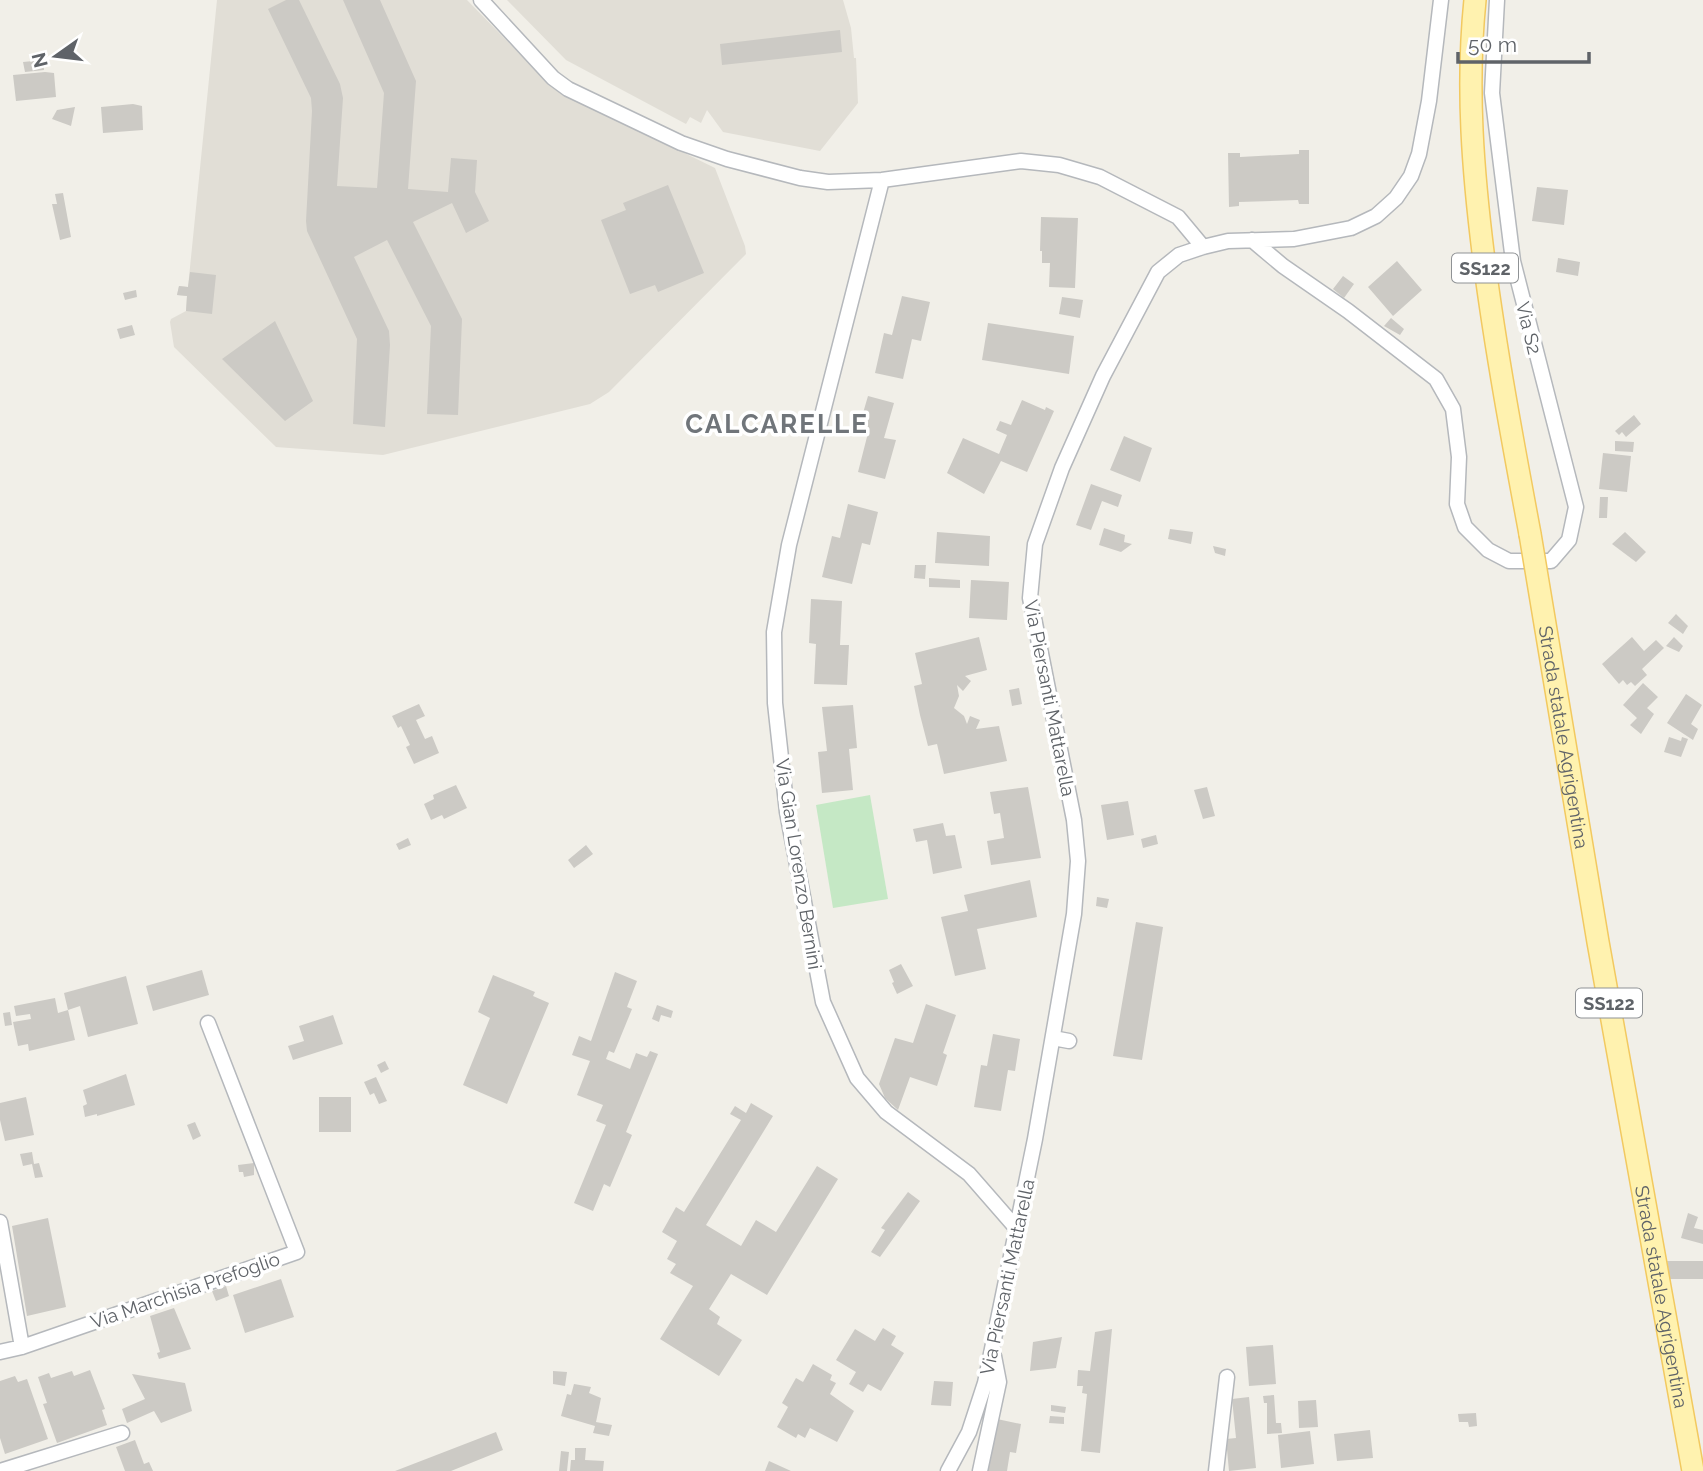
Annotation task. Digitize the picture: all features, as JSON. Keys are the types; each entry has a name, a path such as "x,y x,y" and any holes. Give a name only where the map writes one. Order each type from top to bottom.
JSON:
{"main road":[{"name":"Strada statale Agrigentina","path":"1475,0 1469,87 1473,159 1497,357 1693,1471"}],"street":[{"path":"481,0 553,78 568,89 659,132 716,155 774,173 828,182 881,180 1021,160 1059,165 1100,177 1178,217 1203,247"},
{"name":"Via Piersanti Mattarella","path":"948,1471 976,1414 993,1346 1053,1038 1074,914 1078,861 1074,820 1031,611 1030,584 1035,544 1045,512 1087,410 1158,272 1179,255 1203,247 1252,240 1294,239 1352,228 1376,216 1396,198 1411,176 1419,154 1429,101 1441,0"},
{"name":"Via S2","path":"1252,240 1436,379 1453,410 1459,457 1457,504 1465,527 1488,550 1509,561 1551,561 1569,540 1576,508 1513,261 1492,93 1497,0"},
{"name":"Via Gian Lorenzo Bernini","path":"881,180 789,545 774,632 775,704 787,812 823,1002 857,1078 876,1102 897,1121 969,1174 1017,1229"},
{"name":"Via Marchisia Prefoglio","path":"0,1352 22,1347 297,1252 208,1023"},
{"path":"1053,1038 1069,1041"},
{"path":"0,1223 22,1347"},
{"path":"980,1471 999,1382 993,1346"},
{"path":"1216,1471 1227,1377"},
{"path":"0,1471 122,1433"}],"shaded area":[{"path":"217,0 467,0 545,80 568,96 715,168 746,254 609,392 590,404 383,455 276,447 174,347 170,322 186,311 187,296 177,295 179,286 188,287"},
{"path":"507,0 843,0 856,58 858,103 820,151 723,132 707,110 701,123 690,117 686,124 566,60"}],"green space":[{"path":"870,795 888,899 833,908 816,805"}],"building":[{"path":"286,0 299,0 340,84 343,98 337,186 377,188 384,93 343,0 380,0 416,81 408,189 448,192 451,158 477,160 475,192 489,221 466,233 452,203 413,222 462,319 458,415 427,414 431,326 387,240 354,257 389,331 385,427 353,424 357,339 307,231 311,98 268,9"},
{"path":"840,30 842,52 722,65 720,44"},
{"path":"43,60 44,70 25,72 23,62"},
{"path":"54,73 56,97 16,101 13,75"},
{"path":"133,104 142,106 143,130 103,133 101,107"},
{"path":"75,107 71,126 52,119 57,110"},
{"path":"1299,150 1309,150 1309,204 1299,204 1298,200 1239,202 1239,206 1229,207 1228,153 1240,153 1240,157 1299,154"},
{"path":"668,185 704,273 658,292 655,285 630,294 601,220 626,210 623,203"},
{"path":"1537,187 1568,190 1564,225 1532,221"},
{"path":"63,193 71,237 60,240 52,204 57,204 55,194"},
{"path":"1041,217 1078,218 1075,288 1049,287 1050,263 1042,263 1040,251"},
{"path":"1558,258 1580,262 1578,276 1556,272"},
{"path":"1397,261 1422,290 1393,316 1368,287"},
{"path":"190,272 216,275 212,314 186,311 187,296 177,295 179,286 188,287"},
{"path":"1343,276 1354,284 1344,298 1333,289"},
{"path":"136,290 137,297 125,300 123,293"},
{"path":"902,296 930,302 921,341 912,339 903,379 875,373 884,333 892,335"},
{"path":"1062,297 1083,300 1080,318 1059,314"},
{"path":"1391,318 1404,329 1400,335 1384,326"},
{"path":"275,321 313,401 285,421 222,359"},
{"path":"988,323 1074,336 1069,374 982,360"},
{"path":"132,325 135,335 120,339 117,329"},
{"path":"868,396 894,403 884,438 896,440 885,479 858,472 868,433 858,430"},
{"path":"1022,400 1054,411 1027,472 1001,461 984,494 947,473 963,438 999,454 1007,435 996,430 1000,421 1011,425"},
{"path":"1634,415 1641,424 1626,437 1622,432 1619,435 1615,431"},
{"path":"1124,436 1152,448 1140,482 1110,470"},
{"path":"1615,441 1634,442 1633,452 1615,451"},
{"path":"1603,453 1631,456 1627,492 1599,489"},
{"path":"1091,484 1122,495 1118,507 1102,501 1091,530 1076,525"},
{"path":"1600,497 1608,497 1607,518 1599,518"},
{"path":"848,504 878,512 870,545 862,543 852,584 822,577 832,536 840,538"},
{"path":"1104,528 1125,535 1124,542 1132,544 1121,552 1099,545"},
{"path":"1170,529 1193,532 1191,544 1168,539"},
{"path":"937,532 990,536 989,566 935,563"},
{"path":"1625,532 1646,552 1636,562 1612,544"},
{"path":"1213,546 1226,549 1225,556 1215,553"},
{"path":"915,565 926,565 925,579 914,578"},
{"path":"929,578 960,580 960,588 929,587"},
{"path":"971,580 1009,582 1007,620 969,618"},
{"path":"811,599 842,601 840,645 849,645 847,685 814,684 816,644 809,643"},
{"path":"1676,614 1688,626 1683,634 1668,623"},
{"path":"979,637 987,670 965,676 971,681 963,691 957,685 959,696 954,708 964,716 967,724 970,716 980,720 976,729 999,726 1007,761 944,774 937,744 928,746 920,715 914,686 922,684 915,653"},
{"path":"1632,637 1644,651 1656,640 1664,648 1642,669 1647,675 1635,686 1631,682 1627,685 1623,680 1619,684 1602,664"},
{"path":"1674,637 1683,646 1679,652 1666,646"},
{"path":"1643,683 1658,697 1647,708 1654,714 1641,734 1630,725 1637,718 1623,705"},
{"path":"1019,688 1022,704 1012,706 1009,690"},
{"path":"1686,694 1702,705 1691,724 1698,729 1693,740 1667,723"},
{"path":"419,704 425,716 416,720 425,739 432,736 439,753 414,764 406,747 410,745 401,726 398,728 392,716"},
{"path":"853,705 857,748 849,749 853,790 822,793 818,752 827,751 822,707"},
{"path":"1669,737 1681,741 1682,737 1688,739 1681,757 1664,752"},
{"path":"456,785 467,808 444,819 442,815 431,820 424,804 434,799 433,795"},
{"path":"1028,787 1041,858 991,865 987,841 1004,838 1000,813 994,814 990,792"},
{"path":"1207,787 1215,816 1203,819 1194,790"},
{"path":"1128,801 1134,835 1107,840 1101,805"},
{"path":"943,823 946,836 955,835 962,868 933,874 927,840 916,842 913,829"},
{"path":"1156,835 1158,844 1143,848 1141,839"},
{"path":"408,838 411,845 399,850 396,844"},
{"path":"586,845 593,854 574,868 568,860"},
{"path":"1030,880 1037,917 977,929 986,969 955,976 941,917 968,911 964,895"},
{"path":"1097,897 1109,899 1107,908 1096,906"},
{"path":"1136,922 1163,927 1142,1060 1113,1056"},
{"path":"901,964 913,986 897,994 889,970"},
{"path":"202,970 209,995 153,1011 146,986"},
{"path":"615,972 637,981 627,1007 632,1009 614,1053 609,1051 606,1059 630,1069 636,1053 647,1057 650,1051 658,1054 626,1132 632,1135 610,1187 604,1184 593,1211 574,1203 606,1125 596,1121 603,1105 577,1095 590,1061 572,1055 579,1036 591,1041"},
{"path":"493,975 535,992 533,996 549,1003 507,1104 463,1085 490,1018 478,1012"},
{"path":"126,976 138,1024 88,1037 80,1006 68,1010 64,993"},
{"path":"55,998 58,1013 68,1010 75,1040 29,1051 28,1044 18,1046 13,1022 31,1019 30,1014 16,1016 14,1006"},
{"path":"926,1004 956,1015 943,1053 947,1055 937,1086 910,1077 898,1110 885,1098 879,1084 895,1038 913,1043"},
{"path":"657,1005 673,1011 671,1018 661,1015 659,1022 652,1019"},
{"path":"10,1012 12,1025 5,1026 3,1013"},
{"path":"333,1015 343,1044 293,1060 288,1046 304,1041 299,1026"},
{"path":"993,1034 1020,1039 1015,1071 1008,1070 1001,1111 974,1107 981,1065 987,1066"},
{"path":"385,1061 389,1069 381,1073 377,1065"},
{"path":"126,1074 135,1105 85,1117 83,1106 87,1104 83,1090"},
{"path":"376,1077 387,1101 379,1104 374,1093 370,1095 364,1082"},
{"path":"26,1097 34,1135 5,1141 0,1120 0,1103"},
{"path":"319,1097 351,1097 351,1132 319,1132"},
{"path":"751,1103 773,1116 706,1225 741,1246 756,1220 776,1232 817,1166 838,1179 767,1295 731,1274 709,1309 720,1317 717,1324 742,1340 719,1376 660,1339 693,1286 670,1273 676,1264 667,1259 677,1241 662,1232 676,1207 684,1212 741,1120 730,1114 735,1106 746,1113"},
{"path":"195,1122 201,1136 193,1140 187,1125"},
{"path":"32,1152 34,1164 39,1163 43,1177 35,1178 32,1164 23,1166 20,1154"},
{"path":"254,1163 254,1175 244,1177 243,1172 239,1172 238,1165"},
{"path":"908,1192 920,1201 880,1257 871,1252 885,1230 881,1228"},
{"path":"1688,1213 1698,1217 1694,1228 1703,1230 1703,1244 1681,1238"},
{"path":"48,1218 66,1307 27,1316 12,1226"},
{"path":"1667,1261 1703,1261 1703,1279 1670,1279"},
{"path":"281,1279 294,1317 245,1333 233,1295"},
{"path":"226,1286 229,1296 216,1301 212,1291"},
{"path":"174,1308 191,1349 159,1359 157,1353 160,1352 150,1316"},
{"path":"883,1328 896,1336 891,1345 904,1353 881,1391 868,1384 863,1392 849,1384 856,1372 836,1360 855,1329 875,1341"},
{"path":"1112,1329 1100,1453 1081,1451 1087,1394 1082,1393 1083,1386 1077,1386 1078,1370 1090,1371 1095,1332"},
{"path":"1062,1337 1056,1368 1030,1371 1033,1342"},
{"path":"1273,1345 1276,1384 1249,1386 1246,1347"},
{"path":"813,1364 832,1375 830,1380 836,1383 830,1394 854,1411 837,1442 810,1428 805,1438 798,1434 796,1438 777,1427 788,1407 782,1403 796,1378 803,1382"},
{"path":"90,1370 105,1409 102,1410 107,1425 57,1443 43,1404 47,1403 38,1377 49,1373 51,1378 72,1371 74,1376"},
{"path":"553,1371 567,1372 565,1386 553,1384"},
{"path":"132,1374 185,1383 192,1411 161,1423 154,1411 127,1423 122,1409 145,1399"},
{"path":"15,1376 18,1382 27,1379 48,1439 5,1454 0,1438 0,1381"},
{"path":"934,1381 953,1382 951,1406 931,1405"},
{"path":"574,1384 591,1387 589,1393 601,1398 596,1422 612,1425 609,1436 593,1433 595,1426 561,1416 567,1394 571,1395"},
{"path":"1274,1395 1276,1423 1281,1423 1282,1433 1267,1434 1267,1403 1264,1403 1263,1396"},
{"path":"1249,1397 1256,1468 1229,1471 1226,1439 1236,1438 1232,1399"},
{"path":"1316,1400 1318,1427 1299,1428 1298,1401"},
{"path":"1051,1405 1066,1407 1065,1413 1051,1411"},
{"path":"1476,1413 1477,1426 1469,1427 1468,1422 1459,1422 1458,1414"},
{"path":"1050,1416 1064,1417 1064,1424 1049,1423"},
{"path":"997,1419 1021,1424 1016,1453 1010,1452 1007,1471 988,1471"},
{"path":"1370,1430 1373,1458 1337,1461 1334,1434"},
{"path":"1310,1431 1314,1464 1281,1468 1278,1435"},
{"path":"496,1432 503,1450 451,1471 395,1471"},
{"path":"135,1440 144,1464 149,1462 153,1471 125,1471 116,1447"},
{"path":"575,1448 586,1448 585,1460 604,1461 603,1471 570,1471 571,1460 575,1460"},
{"path":"561,1451 569,1452 567,1471 559,1471"},
{"path":"769,1461 791,1471 765,1471"}],"district":[{"name":"CALCARELLE","path":"777,424"}]}
